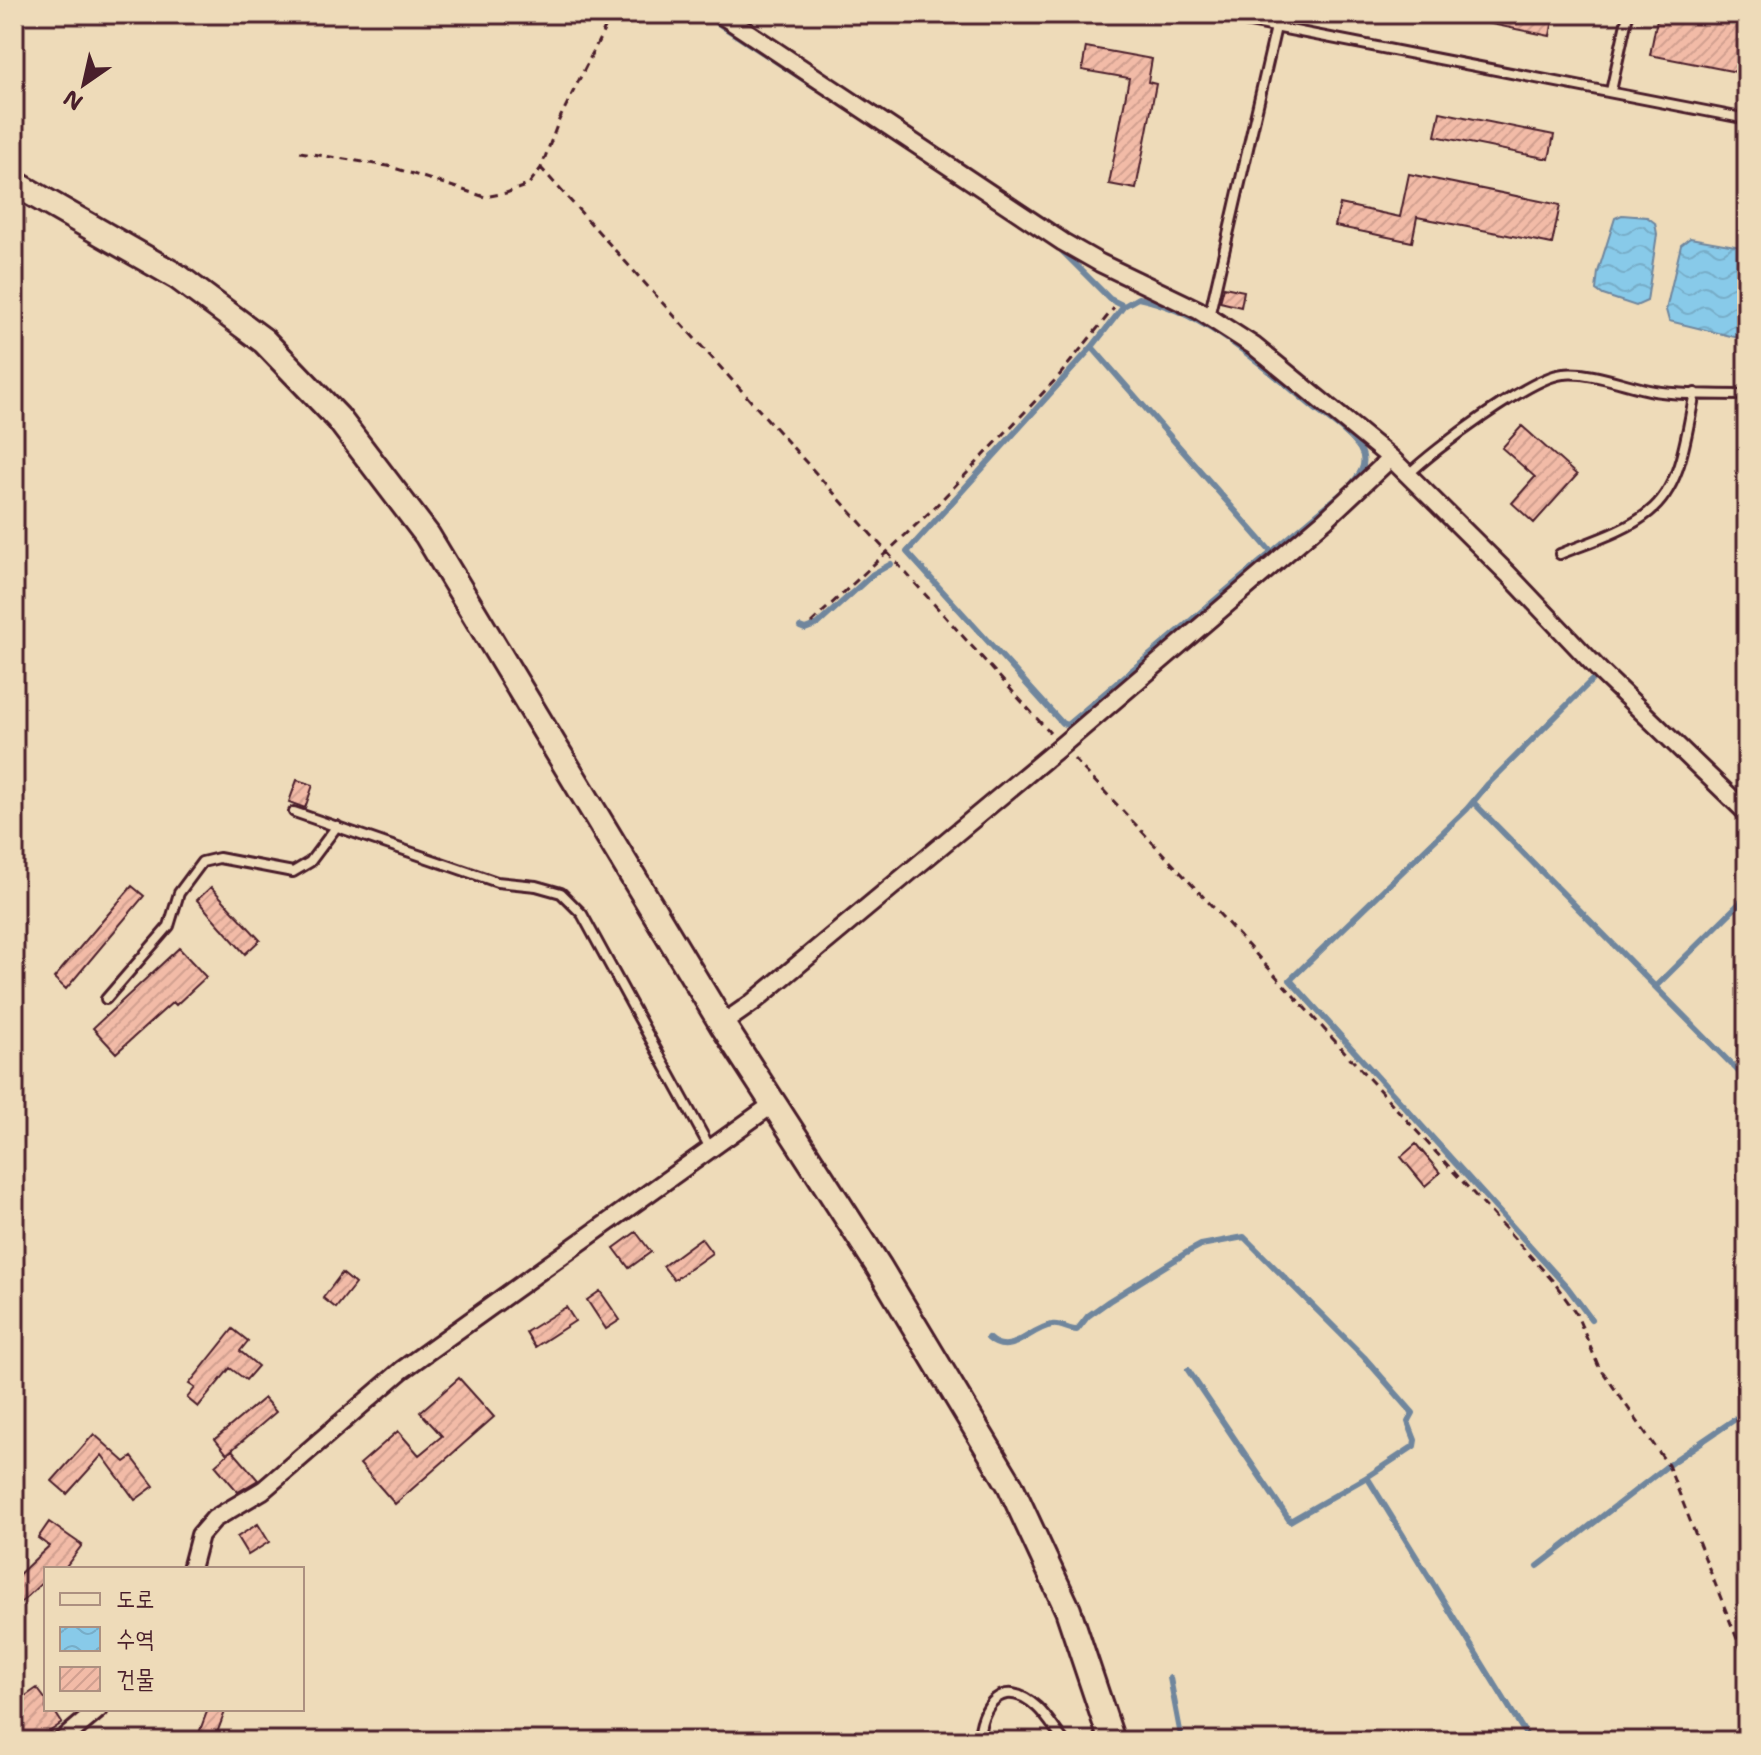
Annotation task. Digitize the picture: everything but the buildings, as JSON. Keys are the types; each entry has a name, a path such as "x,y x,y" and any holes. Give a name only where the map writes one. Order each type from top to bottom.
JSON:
{"main road":[{"path":"14,183 178,277 264,341 338,418 427,535 722,1024 879,1267 1010,1485 1068,1610 1112,1741"}],"street":[{"path":"720,14 1063,242 1209,317 1254,346 1409,474 1602,673 1747,813"},
{"path":"722,1024 752,1003 1061,746 1325,520 1391,458"},
{"path":"192,1567 200,1535 214,1519 263,1490 402,1370 773,1104"},
{"path":"61,1741 97,1711"}],"lane":[{"path":"1208,14 1747,119"},
{"path":"1611,91 1628,14"},
{"path":"1209,317 1276,27"},
{"path":"1409,474 1432,452 1527,389 1561,374 1658,391 1747,395"},
{"path":"1560,554 1604,537 1648,514 1664,497 1681,460 1695,393"},
{"path":"294,812 497,882 536,886 561,893 582,914 711,1149"},
{"path":"106,999 169,926 179,893 202,862 219,858 293,872 310,862 337,826"},
{"path":"979,1741 980,1723 989,1703 1005,1694 1022,1696 1038,1707 1064,1741"}],"path":[{"path":"300,152 388,166 485,197 528,185 541,168 559,120 612,14"},
{"path":"541,168 1061,746 1213,907 1553,1281 1576,1313 1598,1365 1668,1465 1747,1664"},
{"path":"811,623 932,510 1037,399 1114,308"}],"water":[{"path":"1622,215 1647,217 1655,223 1657,234 1647,301 1636,306 1596,290 1598,272 1615,218"},
{"path":"1690,238 1747,248 1747,340 1669,321 1666,310 1681,245"}],"waterway":[{"path":"704,14 815,87"},
{"path":"1058,247 1110,299 1124,306"},
{"path":"1138,298 1186,315 1232,342 1345,432 1363,454 1363,465 1349,487 1067,725 907,552 1092,347 1124,306 1138,298"},
{"path":"1092,347 1272,553"},
{"path":"800,627 805,629 818,624 873,574 891,564"},
{"path":"1591,1319 1568,1288 1290,980 1467,809 1594,678"},
{"path":"1474,803 1747,1080"},
{"path":"1656,986 1747,896"},
{"path":"988,1338 1004,1345 1052,1325 1077,1330 1088,1316 1109,1301 1186,1253 1201,1245 1244,1237 1364,1357 1413,1413 1408,1422 1415,1440 1414,1446 1367,1477"},
{"path":"1188,1370 1290,1521 1367,1477 1530,1741"},
{"path":"1538,1566 1675,1460 1747,1411"},
{"path":"1170,1678 1182,1741"}]}
